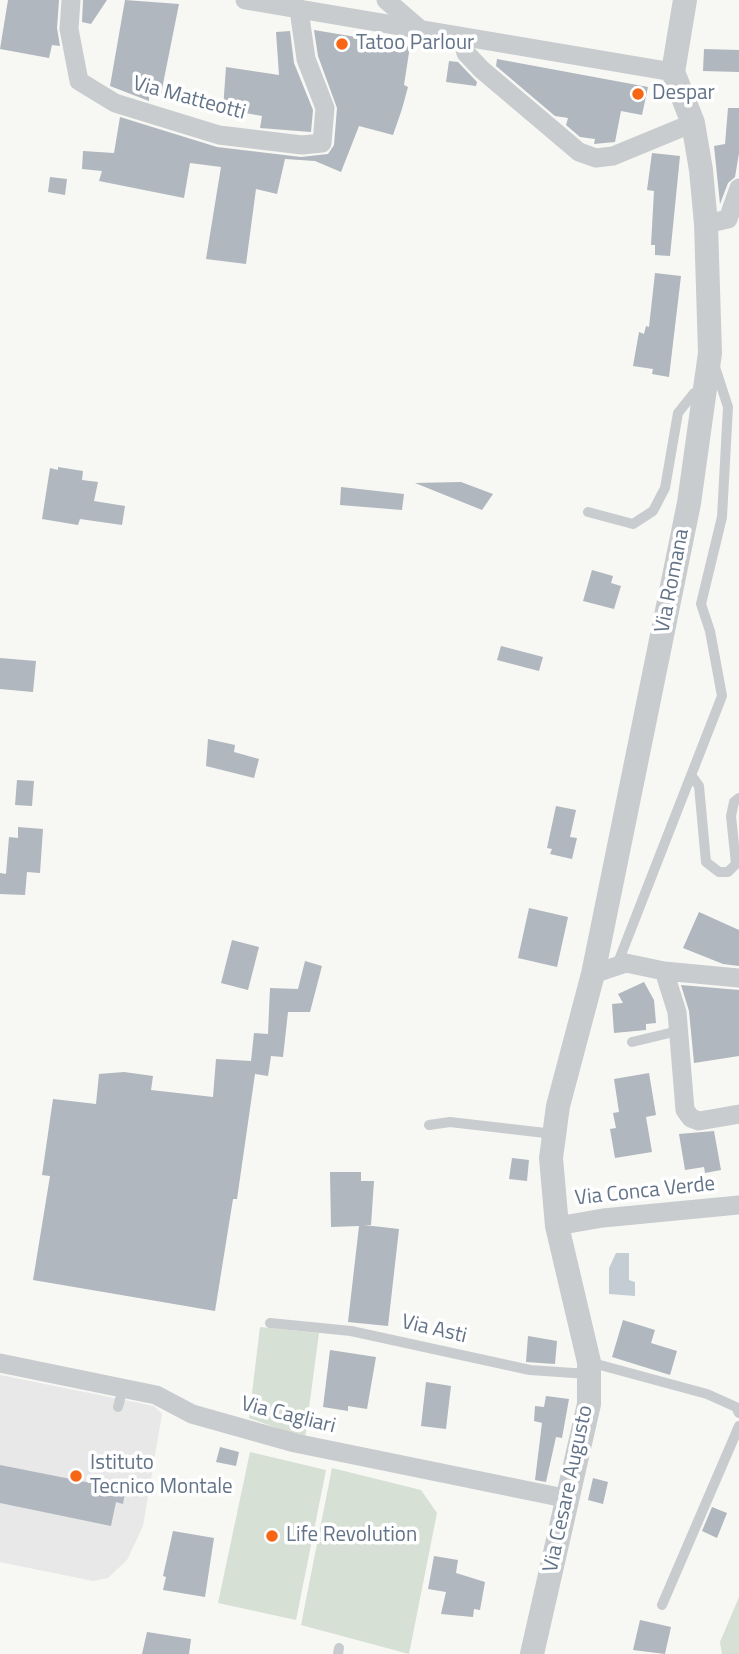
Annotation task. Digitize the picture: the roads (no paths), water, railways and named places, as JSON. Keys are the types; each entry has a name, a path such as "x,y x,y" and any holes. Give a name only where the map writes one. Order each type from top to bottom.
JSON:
{"street":[{"name":"Via Matteotti","path":"71,0 69,29 79,81 115,103 219,135 302,145 322,143 326,108 306,59 306,7"},
{"path":"245,0 306,7 422,31 673,72 685,0"},
{"path":"386,0 422,31"},
{"path":"462,38 466,53 481,69 579,152 596,158 613,156 693,123"},
{"name":"Via Romana","path":"553,1146 558,1106 605,970 689,503 710,353 706,225 693,123 673,72"},
{"path":"706,225 728,219 739,188"},
{"path":"605,970 626,963 664,971 739,978"},
{"path":"664,971 677,1012 688,1114 699,1121 739,1114"},
{"name":"Via Cesare Augusto","path":"532,1654 589,1405 589,1368 557,1226 553,1146"},
{"name":"Via Conca Verde","path":"557,1226 603,1217 739,1205"},
{"name":"Via Cagliari","path":"0,1363 120,1398 156,1395 192,1414 295,1443 569,1499"}],"lane":[{"path":"605,970 691,775 722,696 710,631 701,604 722,517 729,407 710,353"},
{"path":"589,512 633,524 653,511 665,488 678,413 694,393 705,390"},
{"path":"691,775 699,786 706,862 719,872 728,872 736,864 731,816 734,802 739,798"},
{"path":"632,1042 678,1031"},
{"path":"429,1125 450,1122 553,1146"},
{"name":"Via Asti","path":"271,1323 351,1331 530,1370 589,1368 696,1390 736,1407 739,1413"},
{"path":"662,1605 739,1426"}],"place":[{"name":"Tatoo Parlour","path":"342,44"},
{"name":"Despar","path":"638,94"},
{"name":"Istituto Tecnico Montale","path":"76,1476"},
{"name":"Life Revolution","path":"272,1536"}]}
